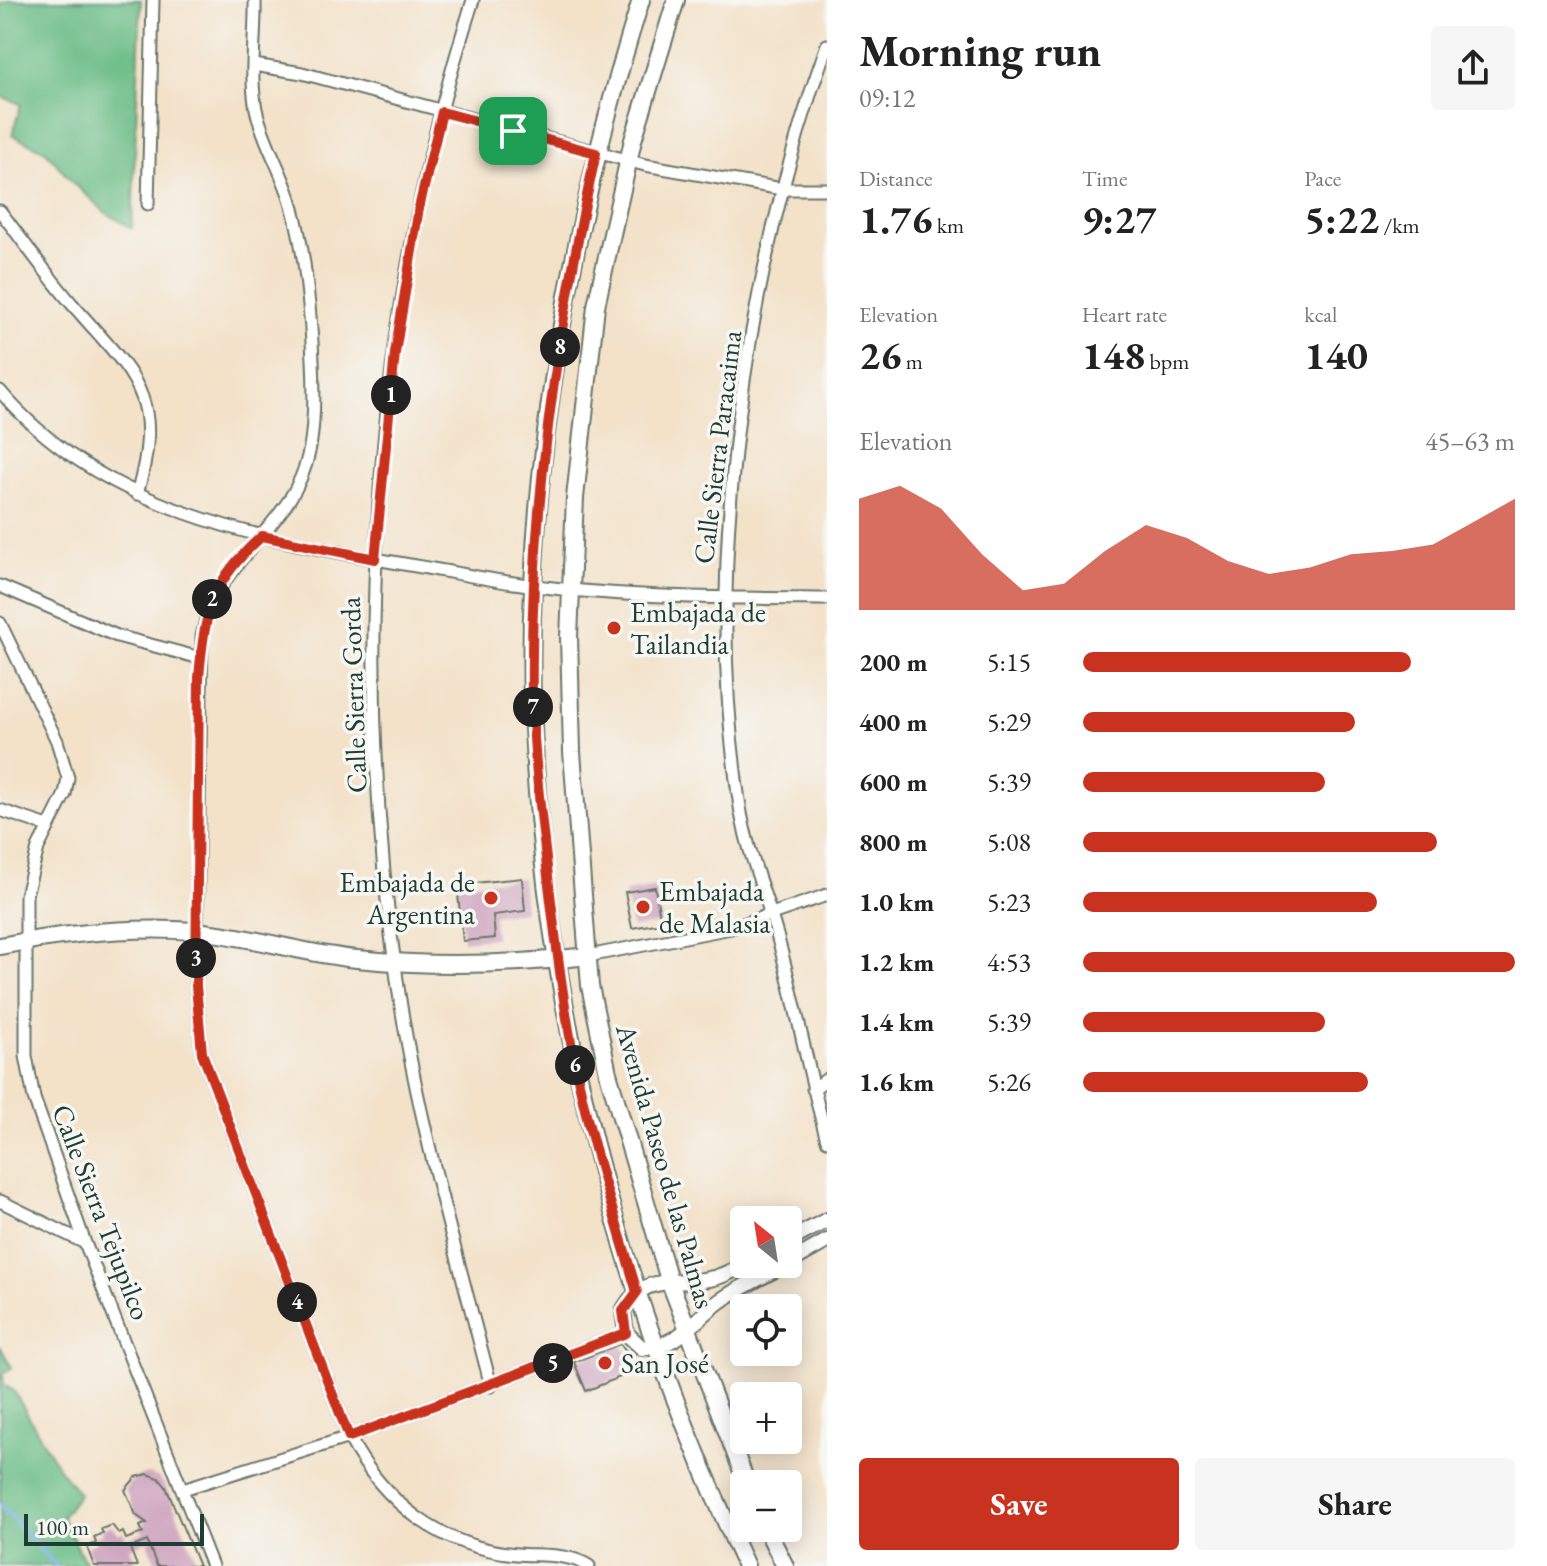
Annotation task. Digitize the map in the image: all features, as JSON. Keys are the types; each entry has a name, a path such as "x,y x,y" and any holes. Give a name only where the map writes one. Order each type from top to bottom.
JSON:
{"main road":[{"name":"Avenida Paseo de las Palmas","path":"641,0 596,153 560,346 535,586 535,750 558,959 579,1085 637,1292 746,1566"},
{"name":"Avenida Paseo de las Palmas","path":"676,0 628,161 596,306 575,498 572,752 590,986 608,1073 669,1280 742,1470"},
{"path":"0,946 95,933 197,931 354,959 395,962 445,965 588,956"},
{"path":"773,1542 785,1566"}],"street":[{"path":"148,204 153,0"},
{"path":"255,0 254,65 258,115 292,203 298,231 313,395 309,453 300,479 279,516 224,576 206,613 200,658 197,1019 210,1079 349,1437 376,1478 420,1521 469,1546 535,1561 563,1557 589,1566"},
{"name":"Calle Sierra Gorda","path":"473,0 419,208 395,353 375,559 376,749 395,962 430,1150 491,1386"},
{"name":"Calle Sierra Paracaima","path":"827,45 782,189 744,391 724,598 731,744 740,811 771,915 827,1140"},
{"path":"254,65 302,73 628,161 782,189 827,189"},
{"path":"0,211 55,283 134,376 148,416 149,437 137,494"},
{"path":"0,391 54,445 98,475 137,494 262,536 535,586 724,598 827,599"},
{"path":"0,586 91,627 150,647 200,658"},
{"name":"Calle Sierra Tejupilco","path":"0,623 66,763 65,794 30,871 26,895 29,1079 85,1243 212,1566"},
{"path":"0,810 48,826"},
{"path":"588,956 696,936 827,895"},
{"path":"813,1089 827,1079"},
{"path":"0,1201 85,1243"},
{"path":"802,1233 827,1220"},
{"path":"802,1255 827,1241"},
{"path":"730,1270 708,1280 669,1280 637,1292 623,1311 626,1333 642,1348 657,1348 688,1332 721,1301 761,1278"},
{"path":"183,1489 349,1437 626,1333"}],"green space":[{"path":"10,0 141,0 132,228 106,213 70,180 46,151 12,135 21,104 0,96 0,4"},
{"path":"0,1346 12,1368 3,1373 4,1385 14,1391 57,1466 79,1494 62,1517 87,1566 0,1566"}],"building":[{"name":"Embajada de Argentina","path":"522,878 525,911 493,915 495,938 463,941 457,885"},
{"name":"Embajada de Malasia","path":"655,887 661,923 632,928 625,892"},
{"name":"San José","path":"620,1344 642,1368 586,1391 574,1362"},
{"path":"148,1474 159,1478 166,1487 199,1566 157,1566 147,1541 130,1548 137,1566 94,1566 87,1547 96,1543 94,1537 103,1533 101,1529 112,1525 119,1534 123,1532 126,1539 143,1533 140,1526 147,1523 136,1515 125,1490 136,1477"}],"waterway":[{"path":"0,1505 56,1566"}],"place":[{"name":"Embajada de Tailandia","path":"614,628"},
{"name":"Embajada de Argentina","path":"491,898"},
{"name":"Embajada de Malasia","path":"643,907"},
{"name":"San José","path":"605,1363"}],"route":[{"path":"442,112 513,131 596,153 571,273 546,449 535,586 532,699 540,814 568,1029 591,1133 637,1292 623,1311 622,1323 626,1333 349,1437 202,1053 196,986 202,636 206,613 224,576 262,536 375,559 395,353 419,208 442,112"}]}
